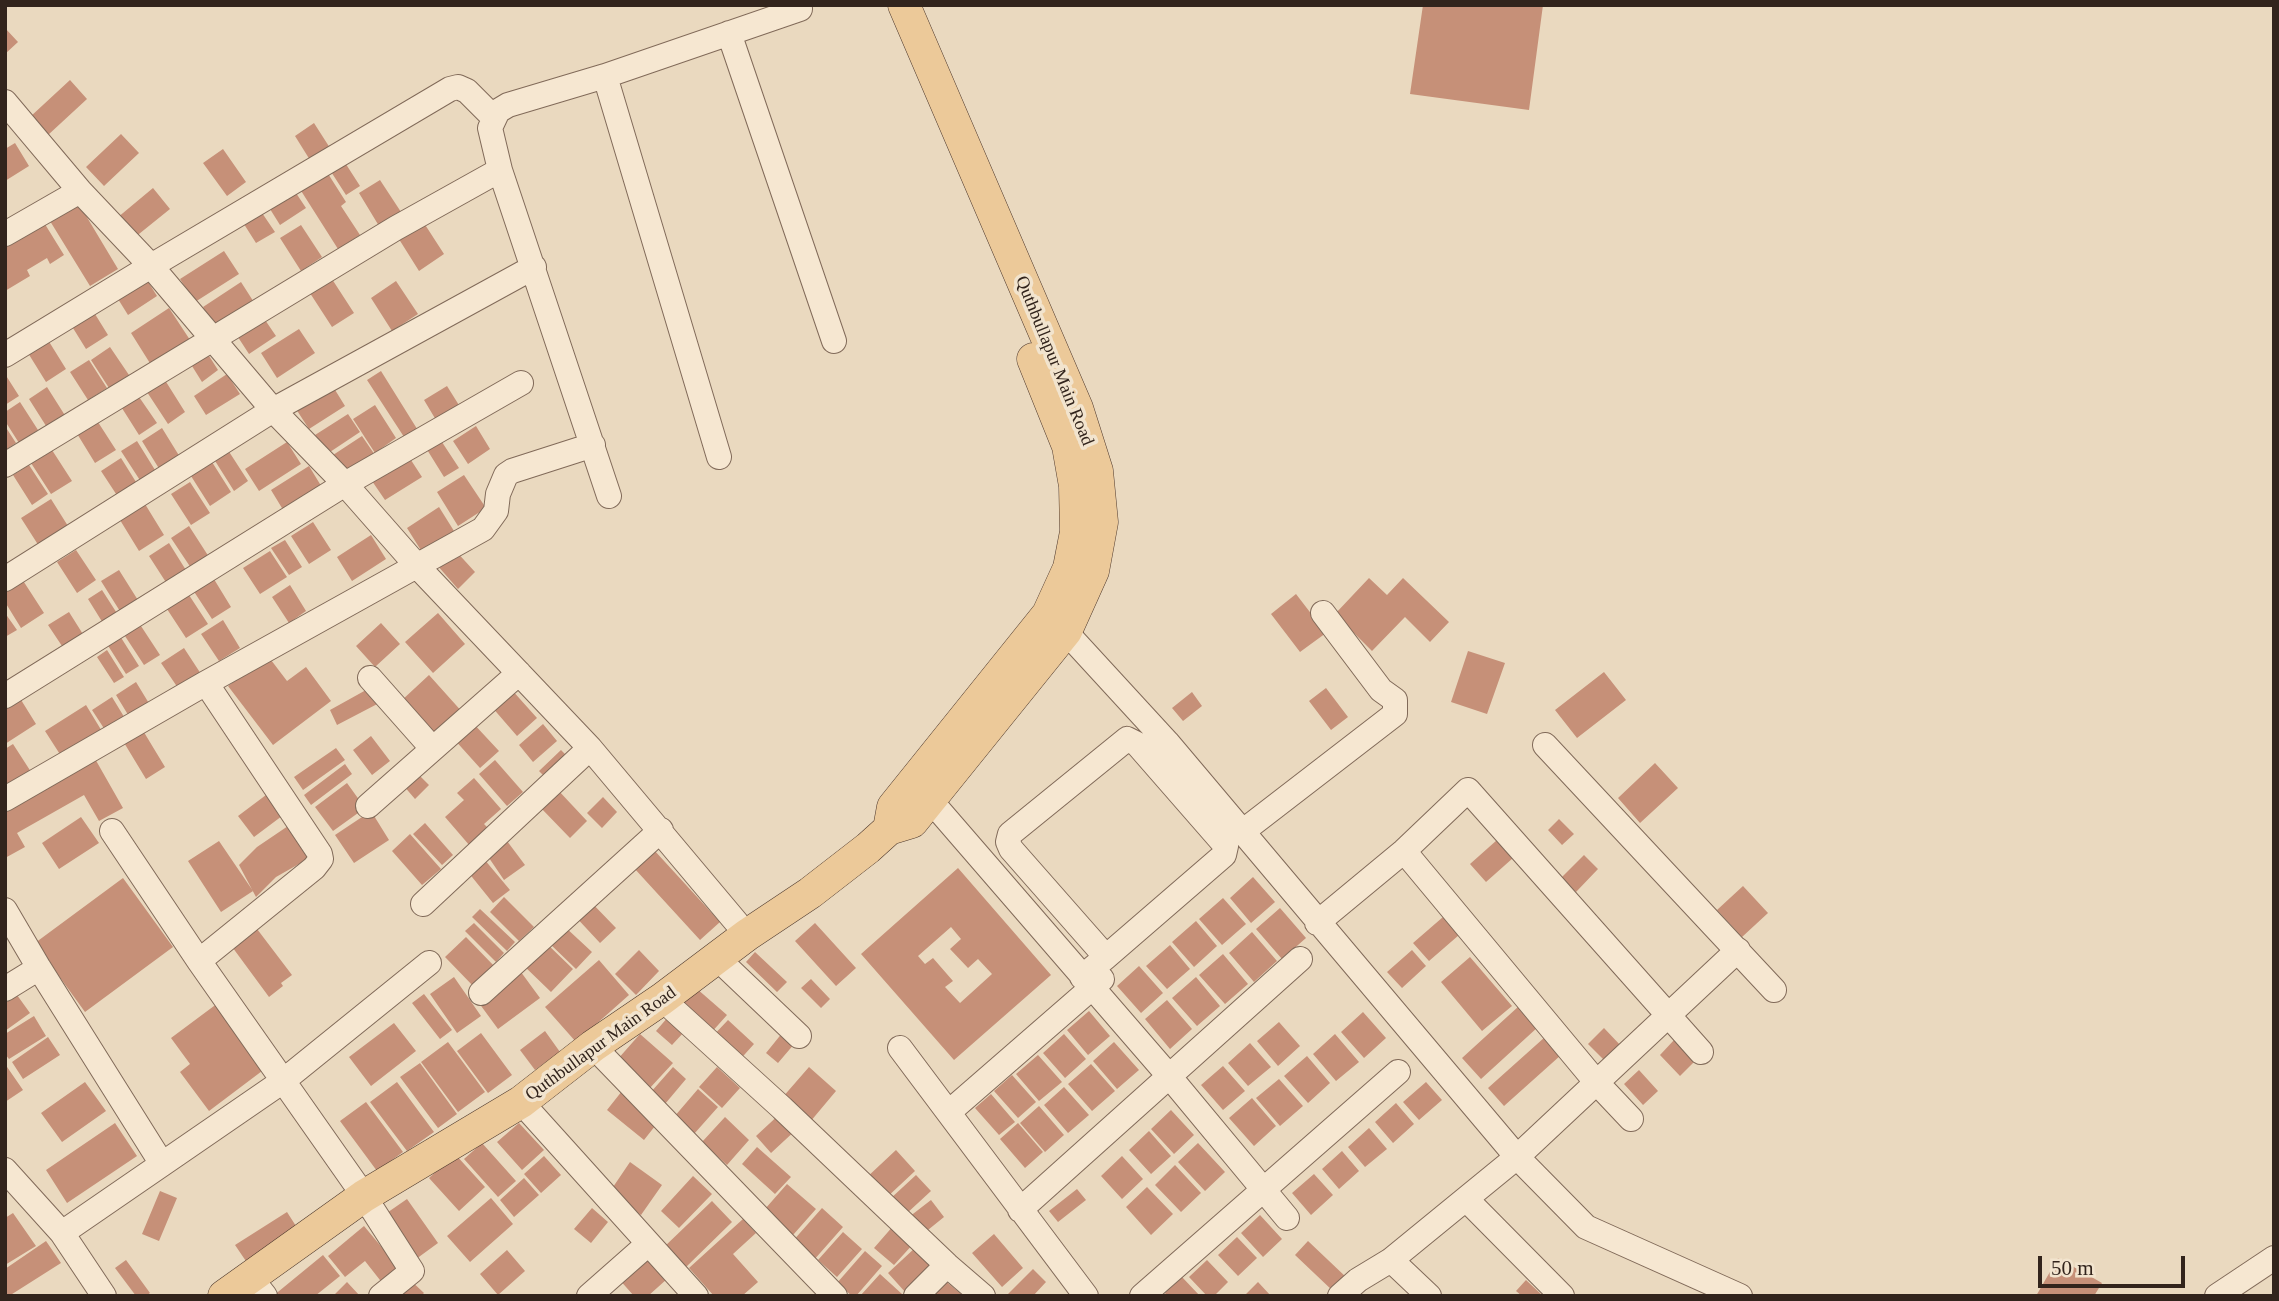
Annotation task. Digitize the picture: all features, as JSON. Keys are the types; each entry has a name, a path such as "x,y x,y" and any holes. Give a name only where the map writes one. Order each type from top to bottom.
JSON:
{"main road":[{"name":"Quthbullapur Main Road","path":"881,5 1068,446 1076,486 1076,531 1057,622 893,807 889,829"},
{"name":"Quthbullapur Main Road","path":"521,1102 593,1046 810,893 869,848 889,829 912,822 930,801 1093,571 1102,522 1097,471 1077,408 904,5"},
{"path":"224,1296 258,1286 364,1196 521,1102"}],"street":[{"path":"609,496 500,170 490,128 493,117 508,105 605,76 800,9"},
{"path":"729,33 834,341"},
{"path":"605,76 719,457"},
{"path":"5,355 450,89 458,87 467,91 493,117"},
{"path":"5,102 80,191 213,337 273,410 590,748 747,936"},
{"path":"5,465 213,337 396,228 500,170"},
{"path":"5,234 80,191"},
{"path":"5,579 273,410 534,267"},
{"path":"5,696 345,484 521,383"},
{"path":"5,799 206,682 483,529 496,511 498,494 506,475 512,471 593,445"},
{"path":"1242,832 1395,714 1395,699 1381,690 1323,613"},
{"path":"1057,622 1167,743 1517,1157 1586,1227 1740,1296"},
{"path":"368,806 519,673"},
{"path":"370,678 432,748"},
{"path":"199,961 314,868 321,859 206,682"},
{"path":"1087,983 1105,957 1224,855 1226,846 1137,744 1127,739 1010,834 1008,842 1010,849 1105,957"},
{"path":"1545,745 1774,990"},
{"path":"423,904 590,748"},
{"path":"1318,923 1404,851 1468,790 1701,1052"},
{"path":"930,801 1169,1076 1287,1218"},
{"path":"481,993 661,830"},
{"path":"112,831 199,961 364,1196 412,1271 381,1296"},
{"path":"1404,851 1597,1083 1631,1119"},
{"path":"949,1112 1087,983 1221,879"},
{"path":"5,910 162,1164"},
{"path":"1340,1296 1358,1280 1391,1260 1517,1157 1738,950"},
{"path":"717,958 799,1036"},
{"path":"1020,1210 1300,959"},
{"path":"62,1233 283,1081 429,963"},
{"path":"5,989 39,968"},
{"path":"662,999 983,1296"},
{"path":"593,1046 835,1296"},
{"path":"900,1048 1086,1296"},
{"path":"1142,1296 1398,1072"},
{"name":"Quthbullapur Main Road","path":"521,1102 696,1296"},
{"path":"5,1170 62,1233 104,1296"},
{"path":"1466,1200 1562,1296"},
{"path":"589,1296 648,1244"},
{"path":"2217,1296 2274,1258"},
{"path":"1391,1260 1429,1296"},
{"path":"916,1296 947,1265"}],"building":[{"path":"1423,5 1543,5 1529,110 1410,94"},
{"path":"5,28 18,42 5,54"},
{"path":"70,80 87,99 48,135 30,117"},
{"path":"314,123 330,148 310,160 295,136"},
{"path":"121,134 139,153 104,186 86,167"},
{"path":"15,143 29,166 5,181 5,149"},
{"path":"223,149 246,182 227,196 203,163"},
{"path":"342,158 360,186 346,195 328,167"},
{"path":"325,169 346,202 341,206 360,235 338,249 298,186"},
{"path":"380,180 401,212 379,226 359,193"},
{"path":"290,184 306,208 280,225 265,201"},
{"path":"153,188 170,209 134,238 117,218"},
{"path":"79,204 118,269 90,286 50,221"},
{"path":"260,210 275,232 256,243 242,221"},
{"path":"422,220 444,254 419,271 397,236"},
{"path":"43,221 64,255 50,264 47,258 27,270 30,276 5,291 5,245"},
{"path":"301,225 322,257 301,271 280,238"},
{"path":"224,251 239,274 195,302 180,279"},
{"path":"330,276 354,313 332,327 308,290"},
{"path":"147,280 157,296 128,315 118,299"},
{"path":"396,281 418,314 392,331 371,298"},
{"path":"241,282 257,307 218,331 203,307"},
{"path":"90,306 108,335 86,349 68,320"},
{"path":"169,308 192,343 153,368 131,333"},
{"path":"261,314 276,336 249,354 234,331"},
{"path":"299,329 315,353 277,378 261,353"},
{"path":"48,340 66,369 46,382 28,353"},
{"path":"110,347 129,375 109,388 91,360"},
{"path":"204,348 218,370 202,382 187,358"},
{"path":"89,360 107,388 88,400 70,372"},
{"path":"381,371 419,432 406,440 367,380"},
{"path":"5,374 19,396 5,405"},
{"path":"227,374 240,394 206,415 194,396"},
{"path":"163,377 185,412 168,424 145,389"},
{"path":"332,385 345,406 309,429 296,409"},
{"path":"447,386 462,410 439,425 424,400"},
{"path":"47,387 66,417 48,429 29,399"},
{"path":"137,394 157,423 139,435 120,405"},
{"path":"20,402 38,430 19,443 5,421 5,412"},
{"path":"375,405 396,438 375,453 353,419"},
{"path":"348,414 360,432 327,454 315,435"},
{"path":"96,419 116,450 95,463 76,432"},
{"path":"5,426 16,443 5,450"},
{"path":"476,426 490,449 468,464 453,441"},
{"path":"162,428 183,462 163,475 142,441"},
{"path":"362,436 375,455 343,476 330,457"},
{"path":"440,439 459,468 444,477 426,448"},
{"path":"137,441 160,478 145,488 121,451"},
{"path":"287,442 301,464 259,491 245,469"},
{"path":"226,447 248,481 234,491 212,456"},
{"path":"52,450 72,481 51,494 31,463"},
{"path":"409,457 422,477 385,500 372,481"},
{"path":"121,458 141,490 122,503 101,471"},
{"path":"212,462 231,492 210,506 191,476"},
{"path":"29,465 48,494 32,505 13,475"},
{"path":"309,466 323,489 285,513 271,490"},
{"path":"464,475 486,508 458,526 437,492"},
{"path":"190,482 210,513 191,525 171,494"},
{"path":"51,499 73,534 44,554 21,518"},
{"path":"145,504 164,535 139,551 120,520"},
{"path":"439,507 454,531 422,552 407,528"},
{"path":"313,522 331,550 309,564 291,536"},
{"path":"189,526 209,557 191,568 171,538"},
{"path":"371,535 386,559 352,581 337,557"},
{"path":"285,540 302,567 289,575 271,548"},
{"path":"169,543 189,575 169,587 149,556"},
{"path":"454,549 475,572 458,589 437,565"},
{"path":"76,550 96,580 77,593 57,562"},
{"path":"270,551 287,577 260,594 243,568"},
{"path":"119,570 141,605 123,616 101,581"},
{"path":"209,571 231,607 212,619 189,584"},
{"path":"1369,578 1387,595 1403,578 1449,622 1430,642 1405,617 1372,651 1335,614"},
{"path":"22,579 44,613 21,628 5,602 5,590"},
{"path":"290,585 306,611 289,623 272,597"},
{"path":"102,590 120,618 106,628 88,599"},
{"path":"1296,594 1326,633 1300,652 1271,614"},
{"path":"189,595 208,624 186,638 167,609"},
{"path":"69,612 86,639 66,652 48,625"},
{"path":"5,613 17,630 5,637"},
{"path":"438,613 465,644 433,673 405,642"},
{"path":"223,620 240,648 219,661 201,634"},
{"path":"139,623 160,655 144,665 123,633"},
{"path":"381,623 400,644 375,667 356,646"},
{"path":"120,636 139,666 126,674 107,644"},
{"path":"184,648 201,674 178,688 161,663"},
{"path":"107,650 124,677 114,683 97,657"},
{"path":"1468,651 1505,663 1487,714 1451,702"},
{"path":"268,656 287,681 306,667 331,701 273,745 228,686"},
{"path":"1604,672 1626,700 1577,738 1555,710"},
{"path":"429,675 464,714 435,739 401,701"},
{"path":"136,682 150,705 130,718 116,695"},
{"path":"375,685 383,701 337,725 330,710"},
{"path":"1326,688 1348,717 1331,730 1309,701"},
{"path":"511,689 537,718 517,736 491,706"},
{"path":"1192,692 1202,706 1183,721 1172,708"},
{"path":"18,695 36,724 5,744 5,703"},
{"path":"112,697 126,720 107,733 92,710"},
{"path":"86,705 103,733 63,759 45,731"},
{"path":"472,722 499,751 480,768 453,738"},
{"path":"543,724 557,741 533,762 519,745"},
{"path":"142,729 165,767 146,779 123,741"},
{"path":"371,736 390,761 372,775 353,750"},
{"path":"13,744 33,775 11,789 5,780 5,749"},
{"path":"336,748 345,760 303,790 294,777"},
{"path":"561,750 568,757 546,778 539,771"},
{"path":"94,757 123,808 99,821 84,795 17,833 25,847 5,858 5,807"},
{"path":"495,760 523,792 507,806 479,774"},
{"path":"1655,763 1678,788 1640,823 1618,798"},
{"path":"345,764 352,774 311,805 304,795"},
{"path":"417,773 429,785 415,799 403,785"},
{"path":"474,778 501,809 484,824 489,829 470,846 445,817 464,800 457,793"},
{"path":"347,783 365,808 333,831 315,807"},
{"path":"557,789 587,821 570,838 539,806"},
{"path":"266,795 282,816 254,837 238,816"},
{"path":"603,797 617,812 602,828 587,813"},
{"path":"371,811 389,840 354,863 335,835"},
{"path":"81,817 99,843 59,869 42,843"},
{"path":"1559,819 1574,834 1562,845 1548,830"},
{"path":"425,823 453,855 442,865 413,834"},
{"path":"291,824 313,856 276,877 256,897 239,865 257,847"},
{"path":"410,834 441,869 422,885 392,851"},
{"path":"1497,840 1513,858 1486,882 1470,864"},
{"path":"219,841 253,891 221,912 188,861"},
{"path":"507,841 525,865 504,880 487,855"},
{"path":"654,850 720,922 700,940 634,868"},
{"path":"1584,855 1598,869 1576,892 1561,878"},
{"path":"484,859 510,890 493,903 468,872"},
{"path":"958,868 1051,975 954,1060 861,954","holes":["951,927 961,939 950,949 968,968 978,959 992,974 960,1003 945,987 953,981 933,958 925,964 918,956"]},
{"path":"1253,877 1275,902 1251,923 1230,898"},
{"path":"123,878 173,947 85,1012 35,943"},
{"path":"1743,886 1768,913 1742,937 1717,910"},
{"path":"504,897 534,927 519,941 490,912"},
{"path":"1223,898 1246,924 1222,945 1199,919"},
{"path":"588,899 616,928 600,943 573,914"},
{"path":"1280,908 1306,938 1282,959 1256,929"},
{"path":"480,909 515,942 507,951 472,917"},
{"path":"1443,917 1459,935 1429,961 1413,943"},
{"path":"1196,921 1217,946 1194,967 1172,942"},
{"path":"474,923 504,953 496,962 465,931"},
{"path":"815,923 856,968 836,986 795,941"},
{"path":"254,925 292,975 269,997 230,944"},
{"path":"564,926 592,952 576,969 548,942"},
{"path":"1252,932 1277,961 1254,982 1229,953"},
{"path":"466,937 497,969 476,989 445,957"},
{"path":"544,941 573,969 551,992 522,964"},
{"path":"1170,945 1190,969 1167,989 1146,966"},
{"path":"639,950 659,971 636,995 615,974"},
{"path":"1412,950 1426,966 1402,988 1387,972"},
{"path":"755,952 787,982 777,992 746,962"},
{"path":"1223,954 1248,984 1225,1004 1199,975"},
{"path":"1470,957 1512,1006 1482,1031 1441,982"},
{"path":"599,960 629,995 576,1042 545,1007"},
{"path":"1139,966 1163,993 1141,1013 1117,986"},
{"path":"518,968 540,998 498,1029 476,999"},
{"path":"454,977 481,1016 457,1033 430,994"},
{"path":"1196,977 1220,1006 1197,1026 1172,998"},
{"path":"811,979 830,999 821,1008 801,988"},
{"path":"696,988 727,1015 710,1034 679,1007"},
{"path":"424,994 452,1030 440,1039 412,1003"},
{"path":"17,995 30,1013 5,1031 5,1003"},
{"path":"1167,1000 1192,1029 1170,1049 1145,1019"},
{"path":"218,1003 266,1068 209,1111 180,1072 190,1064 171,1038"},
{"path":"1519,1006 1538,1027 1481,1079 1462,1058"},
{"path":"1089,1011 1110,1036 1088,1055 1067,1030"},
{"path":"1363,1012 1386,1038 1364,1058 1341,1032"},
{"path":"34,1016 46,1036 9,1059 5,1054 5,1034"},
{"path":"668,1017 684,1032 672,1045 656,1031"},
{"path":"728,1020 754,1044 736,1064 710,1039"},
{"path":"1279,1022 1300,1046 1278,1066 1257,1041"},
{"path":"394,1023 416,1051 371,1086 349,1057"},
{"path":"1604,1028 1622,1047 1607,1063 1588,1044"},
{"path":"545,1031 560,1052 535,1070 520,1050"},
{"path":"783,1032 795,1043 778,1063 766,1053"},
{"path":"481,1033 512,1075 488,1093 457,1051"},
{"path":"640,1034 673,1063 649,1089 617,1060"},
{"path":"1064,1034 1086,1059 1065,1078 1043,1053"},
{"path":"1335,1034 1359,1062 1336,1081 1313,1054"},
{"path":"48,1037 60,1055 23,1079 12,1062"},
{"path":"1545,1037 1561,1055 1504,1106 1488,1088"},
{"path":"1675,1039 1696,1060 1680,1076 1660,1055"},
{"path":"448,1042 485,1092 458,1112 421,1062"},
{"path":"1114,1042 1139,1070 1117,1089 1093,1061"},
{"path":"1250,1043 1271,1067 1248,1086 1228,1063"},
{"path":"1038,1055 1062,1082 1039,1101 1016,1074"},
{"path":"1307,1056 1330,1083 1308,1103 1284,1076"},
{"path":"420,1063 457,1114 438,1128 400,1077"},
{"path":"5,1064 23,1090 5,1102"},
{"path":"1091,1064 1115,1091 1092,1111 1068,1084"},
{"path":"1223,1066 1245,1091 1223,1110 1201,1085"},
{"path":"673,1067 686,1079 665,1104 651,1092"},
{"path":"717,1067 740,1088 722,1108 699,1087"},
{"path":"809,1067 836,1091 810,1122 782,1098"},
{"path":"1639,1070 1658,1091 1643,1105 1624,1084"},
{"path":"1012,1075 1036,1102 1018,1118 994,1091"},
{"path":"1279,1079 1303,1106 1280,1126 1256,1098"},
{"path":"85,1082 106,1111 62,1142 41,1113"},
{"path":"397,1082 434,1132 407,1151 370,1102"},
{"path":"1426,1082 1442,1100 1419,1120 1403,1102"},
{"path":"1064,1087 1089,1115 1068,1133 1044,1105"},
{"path":"698,1089 718,1107 694,1134 674,1117"},
{"path":"622,1091 659,1121 644,1140 607,1110"},
{"path":"991,1094 1015,1122 999,1135 975,1108"},
{"path":"1252,1098 1276,1126 1254,1146 1229,1118"},
{"path":"366,1102 403,1152 377,1171 340,1121"},
{"path":"1396,1103 1414,1124 1393,1143 1375,1122"},
{"path":"1039,1106 1064,1135 1045,1152 1020,1123"},
{"path":"1171,1110 1194,1135 1174,1154 1151,1129"},
{"path":"783,1111 798,1128 771,1153 756,1136"},
{"path":"725,1117 749,1140 727,1165 702,1142"},
{"path":"115,1123 137,1156 67,1203 46,1170"},
{"path":"519,1123 544,1150 522,1170 497,1142"},
{"path":"1018,1123 1043,1152 1025,1168 1000,1139"},
{"path":"1369,1128 1387,1149 1365,1167 1348,1147"},
{"path":"1149,1131 1171,1156 1151,1174 1129,1150"},
{"path":"482,1143 516,1181 498,1197 464,1159"},
{"path":"1198,1143 1225,1172 1205,1191 1178,1162"},
{"path":"757,1147 791,1177 775,1194 742,1164"},
{"path":"896,1150 915,1171 884,1200 865,1179"},
{"path":"1342,1151 1359,1171 1339,1189 1322,1169"},
{"path":"455,1154 485,1187 459,1211 429,1178"},
{"path":"544,1156 561,1175 541,1193 524,1174"},
{"path":"1122,1156 1143,1179 1122,1199 1101,1176"},
{"path":"630,1162 662,1185 641,1215 609,1193"},
{"path":"1175,1165 1201,1193 1181,1212 1155,1185"},
{"path":"1314,1174 1333,1195 1311,1215 1292,1193"},
{"path":"916,1175 931,1191 905,1215 890,1199"},
{"path":"693,1176 712,1194 679,1228 661,1211"},
{"path":"524,1178 539,1195 514,1217 500,1200"},
{"path":"787,1184 816,1209 793,1235 765,1209"},
{"path":"1147,1187 1173,1214 1151,1235 1126,1207"},
{"path":"1077,1189 1086,1200 1058,1222 1049,1211"},
{"path":"160,1191 177,1198 159,1241 142,1234"},
{"path":"491,1198 513,1224 470,1262 447,1236"},
{"path":"407,1199 438,1243 412,1262 381,1217"},
{"path":"931,1200 944,1217 923,1234 909,1217"},
{"path":"712,1201 732,1222 684,1269 663,1248"},
{"path":"592,1208 608,1222 591,1243 574,1229"},
{"path":"822,1208 843,1227 813,1261 792,1242"},
{"path":"287,1212 303,1237 252,1270 235,1245"},
{"path":"13,1213 36,1246 5,1265 5,1218"},
{"path":"1260,1215 1282,1239 1263,1257 1241,1233"},
{"path":"743,1219 756,1233 733,1254 758,1282 742,1296 714,1296 689,1268"},
{"path":"894,1225 914,1243 894,1265 874,1248"},
{"path":"364,1226 404,1274 387,1289 365,1261 345,1277 328,1256"},
{"path":"843,1232 862,1249 837,1277 818,1260"},
{"path":"994,1234 1023,1268 1002,1287 972,1253"},
{"path":"1237,1237 1257,1258 1238,1276 1218,1255"},
{"path":"46,1241 61,1263 5,1296 5,1269"},
{"path":"1308,1241 1347,1278 1334,1292 1295,1255"},
{"path":"916,1247 934,1267 906,1293 888,1273"},
{"path":"507,1250 525,1271 498,1295 480,1274"},
{"path":"865,1251 882,1266 856,1296 852,1296 837,1283"},
{"path":"645,1254 667,1279 648,1296 634,1296 618,1278"},
{"path":"323,1255 340,1276 315,1296 273,1296"},
{"path":"2058,1258 2102,1283 2094,1296 2036,1296"},
{"path":"126,1260 150,1293 146,1296 136,1296 115,1268"},
{"path":"1207,1260 1228,1282 1214,1296 1207,1296 1189,1277"},
{"path":"1033,1269 1046,1282 1033,1296 1006,1296"},
{"path":"880,1274 902,1294 860,1296"},
{"path":"407,1277 424,1293 421,1296 389,1296"},
{"path":"1182,1277 1200,1296 1167,1296 1165,1293"},
{"path":"943,1279 961,1294 928,1296"},
{"path":"1526,1280 1543,1296 1522,1296 1516,1291"},
{"path":"347,1282 360,1296 333,1296"},
{"path":"1258,1282 1271,1296 1244,1296"}]}
